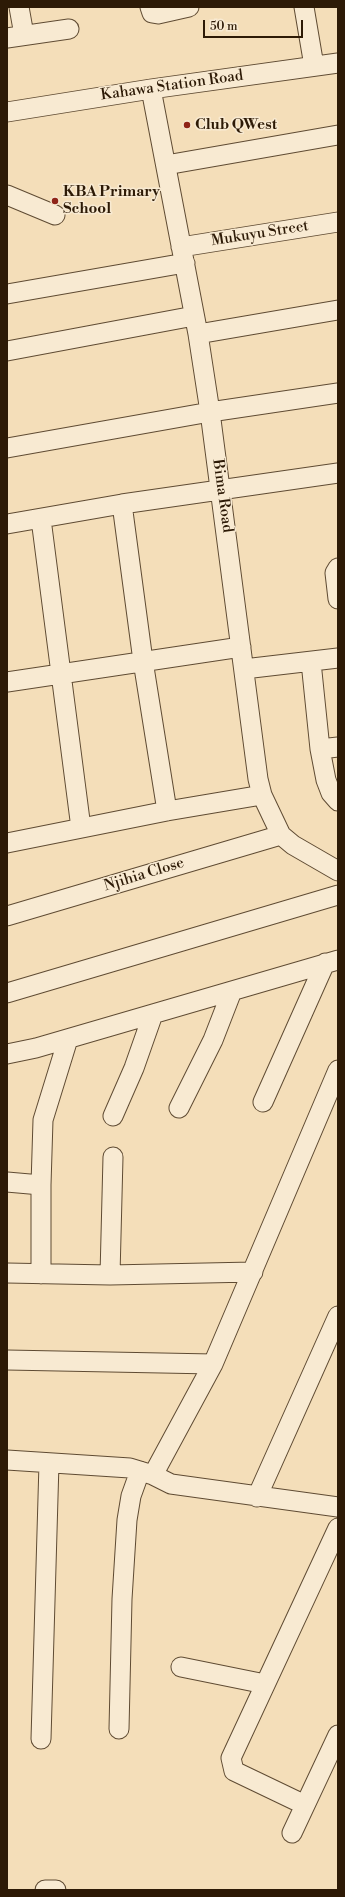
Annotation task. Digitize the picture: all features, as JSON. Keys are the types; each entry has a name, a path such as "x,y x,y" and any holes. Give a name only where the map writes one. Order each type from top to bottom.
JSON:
{"street":[{"path":"20,7 15,36 69,29"},
{"path":"150,7 152,13 158,14 189,7"},
{"path":"304,7 314,66"},
{"name":"Kahawa Station Road","path":"7,112 151,89 338,63"},
{"name":"Bima Road","path":"151,89 196,325 210,412 258,779 262,795 281,835 293,845 338,871"},
{"path":"166,165 338,135"},
{"path":"7,195 55,215"},
{"name":"Mukuyu Street","path":"7,294 338,222"},
{"path":"7,351 196,325 338,310"},
{"path":"7,448 210,412 338,393"},
{"path":"7,524 122,504 338,473"},
{"path":"122,504 143,661 167,811"},
{"path":"41,519 81,828"},
{"path":"338,568 335,573 338,599"},
{"path":"7,682 241,647"},
{"path":"244,669 338,658"},
{"path":"312,662 329,748 326,780 331,793 338,801"},
{"path":"7,843 167,811 262,795"},
{"name":"Njihia Close","path":"7,916 281,835"},
{"path":"7,993 338,895"},
{"path":"7,1054 68,1039 332,962"},
{"path":"263,1102 332,962"},
{"path":"179,1108 213,1040 232,990"},
{"path":"113,1116 134,1068 153,1014"},
{"path":"42,1274 41,1185 43,1120 68,1039"},
{"path":"120,1729 122,1599 126,1528 131,1496 213,1364 338,1070"},
{"path":"110,1275 113,1157"},
{"path":"7,1182 41,1185"},
{"path":"7,1273 110,1275 253,1272"},
{"path":"257,1497 338,1316"},
{"path":"7,1360 88,1363 213,1364"},
{"path":"7,1460 118,1467 146,1473 171,1484 338,1508"},
{"path":"41,1739 49,1463"},
{"path":"305,1805 234,1771 231,1758 338,1528"},
{"path":"181,1667 265,1684"},
{"path":"292,1833 338,1735"},
{"path":"45,1890 56,1890"}],"place":[{"name":"Club QWest","path":"187,125"},
{"name":"KBA Primary School","path":"55,201"}]}
